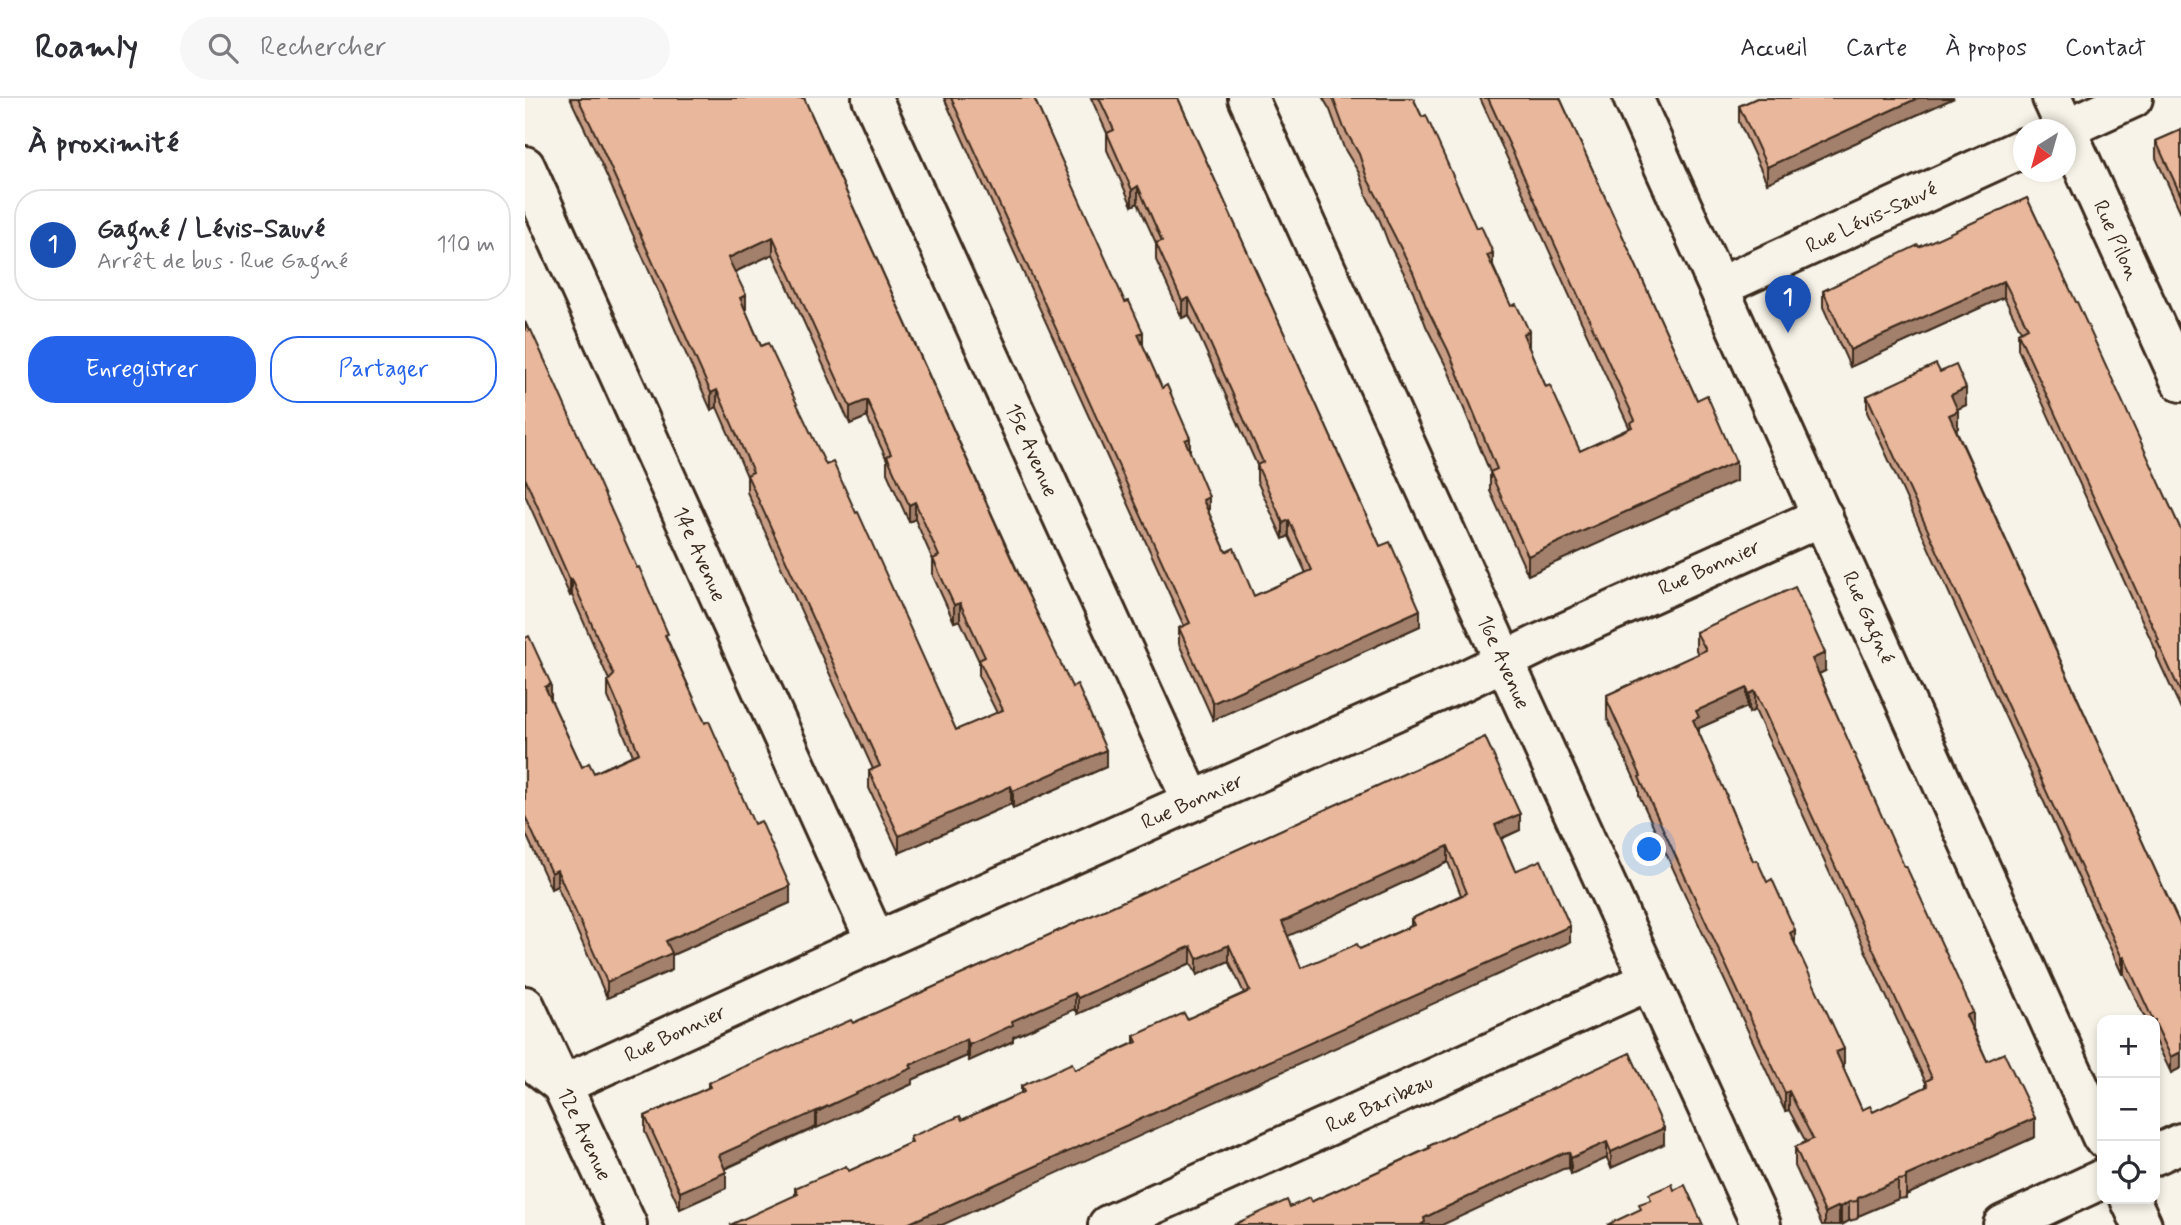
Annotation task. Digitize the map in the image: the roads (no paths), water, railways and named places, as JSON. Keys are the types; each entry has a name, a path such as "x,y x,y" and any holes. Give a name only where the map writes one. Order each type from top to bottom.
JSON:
{"street":[{"name":"15e Avenue","path":"872,98 1192,801"},
{"name":"16e Avenue","path":"1248,98 1761,1225"},
{"name":"Rue Gagné","path":"1633,98 2097,1126"},
{"path":"2061,119 2133,98"},
{"name":"Rue Pilon","path":"2076,152 2181,382"},
{"name":"Rue Lévis-Sauvé","path":"1719,287 2013,153"},
{"name":"14e Avenue","path":"525,166 876,942"},
{"name":"Rue Bonnier","path":"562,1085 1823,516"},
{"name":"Rue Baribeau","path":"1108,1225 1649,981"},
{"name":"12e Avenue","path":"525,1006 627,1225"},
{"path":"525,1056 562,1085"},
{"path":"2160,1153 2181,1143"},
{"path":"2003,1225 2097,1181"},
{"path":"2132,1204 2142,1225"}],"place":[{"name":"Gagné / Lévis-Sauvé","path":"1788,333"}]}
